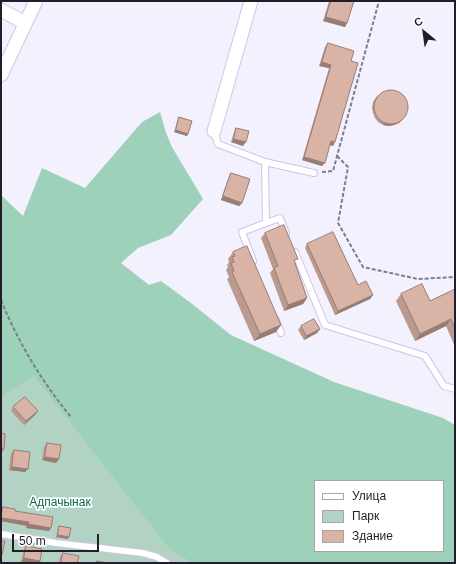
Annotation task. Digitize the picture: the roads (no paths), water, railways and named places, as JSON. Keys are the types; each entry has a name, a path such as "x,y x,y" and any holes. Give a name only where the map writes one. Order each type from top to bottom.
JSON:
{"street":[{"path":"1,75 36,1"},
{"path":"214,131 251,1"},
{"path":"4,12 25,23"}],"lane":[{"path":"214,131 218,144 265,162 314,173"},
{"path":"265,162 266,223"},
{"path":"256,268 242,232 280,218 289,240"},
{"path":"292,247 325,325 425,356 444,386 455,389"},
{"path":"273,312 281,334"},
{"path":"1,534 56,543 143,553 157,557 167,563"}],"park label":[{"name":"Адпачынак","path":"60,503"}]}
